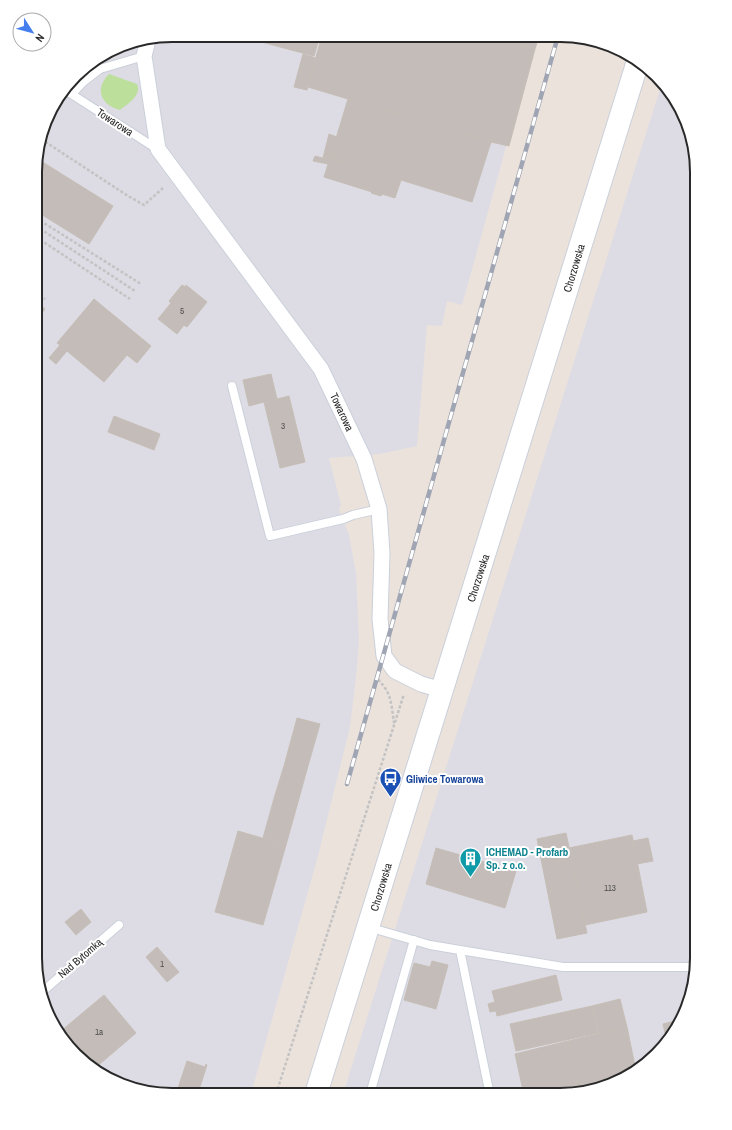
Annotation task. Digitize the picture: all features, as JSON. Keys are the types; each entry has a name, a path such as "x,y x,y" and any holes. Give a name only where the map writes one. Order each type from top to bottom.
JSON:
{"main road":[{"name":"Chorzowska","path":"318,1088 636,67"}],"street":[{"name":"Towarowa","path":"147,44 144,56 158,149 321,369 364,459 379,508 382,553 380,619 384,656 395,671 421,684 442,690"}],"lane":[{"name":"Towarowa","path":"71,90 100,69 144,56"},
{"name":"Towarowa","path":"70,92 158,149"},
{"path":"232,386 270,536 343,519 379,508"},
{"name":"Nad Bytomką","path":"45,989 119,925"},
{"path":"368,928 430,945 563,966 690,967"},
{"path":"372,1088 414,940"},
{"path":"460,950 489,1088"}],"path":[{"path":"45,142 144,205 163,188"},
{"path":"42,222 141,284"},
{"path":"42,230 135,291"},
{"path":"42,242 130,299"},
{"path":"278,1088 408,678"}],"shaded area":[{"path":"172,42 535,42 462,305 447,301 442,326 427,325 417,446 380,454 329,458 341,505 339,509 349,535 356,573 359,641 350,727 318,856 253,1088 172,1088 138,1084 107,1071 93,1061 80,1050 59,1023 46,992 42,958 42,172 46,138 55,114 69,93 86,74 114,55 146,44"},
{"path":"660,89 673,107 683,130 688,146 690,172 690,967 688,984 683,1000 677,1016 652,1050 625,1071 594,1084 569,1088 345,1088"}],"green space":[{"path":"109,74 137,84 138,92 130,102 120,110 113,108 104,100 102,96 102,85"}],"building":[{"path":"262,42 281,42 280,47"},
{"path":"281,42 318,42 314,56 280,47"},
{"path":"320,42 510,42 535,49 509,146 491,142 308,87"},
{"path":"510,42 537,42 535,49"},
{"path":"303,54 316,58 307,90 294,87"},
{"path":"348,99 491,142 472,202 330,158"},
{"path":"329,134 337,137 330,160 323,158"},
{"path":"315,156 330,160 328,164 313,161"},
{"path":"330,158 401,180 395,198 382,194 381,196 324,177"},
{"path":"43,162 113,206 89,244 42,215"},
{"path":"182,285 185,287 186,285 207,302 187,327 184,325 177,334 158,319 171,303 169,301"},
{"path":"94,299 151,346 137,363 127,355 104,382 67,351 56,364 49,358 60,345 57,343"},
{"path":"271,374 277,399 289,396 305,462 280,468 264,402 249,406 243,380"},
{"path":"114,416 160,434 154,450 108,432"},
{"path":"297,718 320,724 306,773 284,766"},
{"path":"284,766 306,773 298,802 275,795"},
{"path":"275,795 298,802 286,845 263,838"},
{"path":"238,831 286,845 263,925 215,912"},
{"path":"566,833 587,933 557,939 537,839"},
{"path":"632,835 647,912 585,925 569,848"},
{"path":"648,838 653,861 637,864 633,841"},
{"name":"ICHEMAD - Profarb Sp. z o.o.","path":"436,848 516,871 505,908 426,884"},
{"path":"81,909 91,922 76,935 65,922"},
{"path":"157,947 179,972 167,982 146,957"},
{"path":"432,961 448,965 436,1009 404,1000 414,963 430,967"},
{"path":"556,975 562,1000 497,1016 496,1011 490,1012 488,1004 495,1002 492,991"},
{"path":"104,995 136,1033 99,1065 80,1050 63,1029"},
{"path":"620,999 627,1027 599,1034 592,1006"},
{"path":"592,1006 598,1033 516,1051 510,1024"},
{"path":"674,1021 665,1034 663,1024"},
{"path":"627,1027 635,1064 625,1071 610,1078 594,1084 578,1087 568,1041"},
{"path":"568,1041 578,1087 522,1088 515,1054"},
{"path":"187,1061 205,1067 206,1064 207,1065 200,1088 178,1088"}],"railway":[{"path":"347,784 556,42"}],"place":[{"name":"Gliwice Towarowa","path":"390,798"},
{"name":"ICHEMAD - Profarb Sp. z o.o.","path":"471,878"}]}
